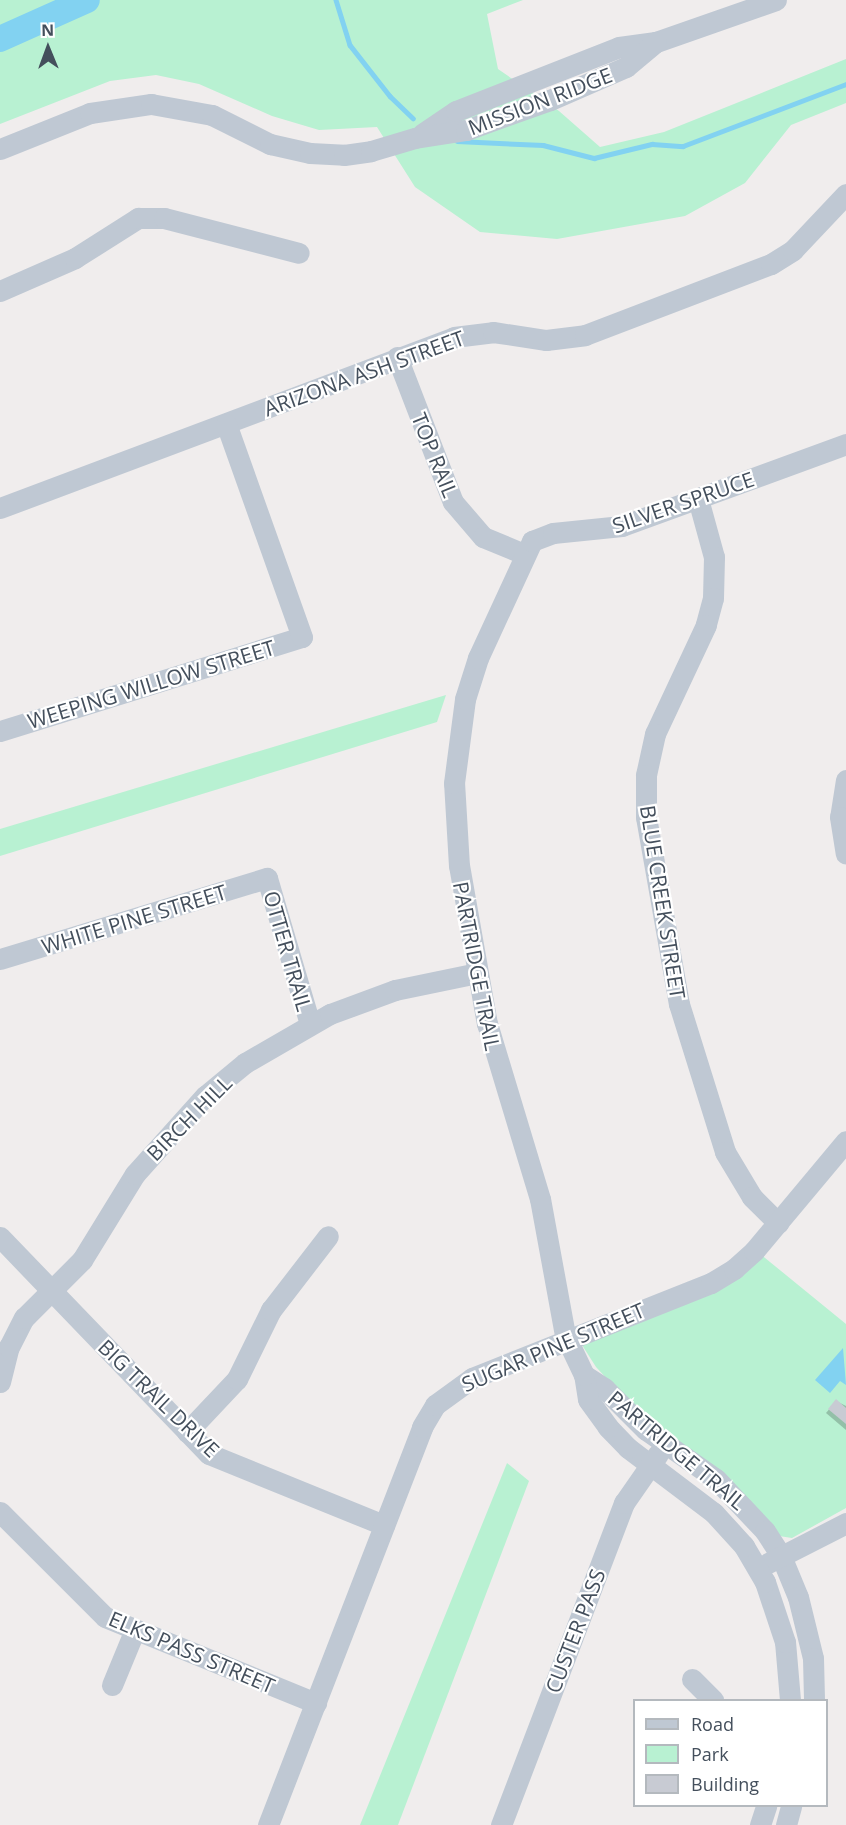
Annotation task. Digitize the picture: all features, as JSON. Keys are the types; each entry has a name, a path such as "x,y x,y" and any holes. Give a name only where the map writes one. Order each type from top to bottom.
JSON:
{"street":[{"name":"MISSION RIDGE","path":"415,138 456,111 619,47 656,42 776,0"},
{"name":"MISSION RIDGE","path":"0,149 90,113 151,104 212,115 270,144 310,153 344,155 415,138 466,130 511,114 592,83 626,67 656,42"},
{"path":"584,61 592,83"},
{"path":"504,92 511,114"},
{"name":"ARIZONA ASH STREET","path":"0,508 454,336 479,332 546,340 585,335 771,264 793,250 846,194"},
{"path":"2,284 75,258 138,218 164,218 299,253"},
{"name":"TOP RAIL","path":"397,357 442,482 462,515 483,537 524,554"},
{"name":"WEEPING WILLOW STREET","path":"0,731 302,637 226,424"},
{"name":"SILVER SPRUCE","path":"524,554 532,540 541,536 622,526 846,444"},
{"name":"BLUE CREEK STREET","path":"698,499 714,557 713,598 706,625 655,734 646,775 646,817 679,1004 725,1152 741,1183 778,1223"},
{"name":"PARTRIDGE TRAIL","path":"524,554 478,658 458,741 454,806 459,866 494,1059 519,1120 540,1199 558,1310 567,1340 584,1375 588,1399 608,1427 714,1513 744,1545 757,1569 785,1642 790,1699"},
{"path":"846,780 840,817 846,854"},
{"name":"WHITE PINE STREET","path":"0,959 267,878"},
{"name":"OTTER TRAIL","path":"267,878 310,1024"},
{"name":"BIRCH HILL","path":"0,1382 9,1347 24,1318 82,1260 135,1174 168,1133 245,1063 310,1024 367,998 477,973"},
{"name":"SUGAR PINE STREET","path":"268,1825 422,1427 435,1405 472,1378 711,1282 734,1269 778,1223 846,1140"},
{"path":"187,1432 237,1379 271,1310 328,1236"},
{"name":"BIG TRAIL DRIVE","path":"0,1237 209,1454 233,1467 384,1525"},
{"name":"PARTRIDGE TRAIL","path":"584,1375 604,1388 665,1444 740,1501 781,1556 808,1631 814,1699"},
{"name":"CUSTER PASS","path":"501,1825 624,1503 665,1444"},
{"name":"ELKS PASS STREET","path":"2,1518 105,1617 134,1632 316,1703"},
{"path":"757,1569 846,1522"},
{"path":"112,1685 134,1632"},
{"path":"692,1679 711,1699"},
{"path":"760,1825 766,1807"},
{"path":"786,1825 791,1807"}],"green space":[{"path":"0,0 523,0 487,14 498,69 559,111 600,147 664,132 846,59 846,103 791,125 745,183 685,216 557,239 480,232 415,187 377,127 319,130 272,116 199,84 156,75 110,81 0,124"},
{"path":"446,695 437,722 0,856 0,829"},
{"path":"759,1253 846,1324 846,1508 792,1538 779,1536 721,1471 664,1435 633,1407 596,1367 582,1345"},
{"path":"507,1463 529,1481 398,1825 360,1825"}],"water":[{"path":"843,1348 846,1385 840,1381 830,1393 815,1380"}],"building":[{"path":"836,1399 846,1408 846,1424 828,1409"}],"waterway":[{"path":"58,0 62,11"},
{"path":"0,39 87,0"},
{"path":"336,0 350,45 390,96 413,118"},
{"path":"457,141 543,145 594,158 652,144 683,146 846,84"}]}
